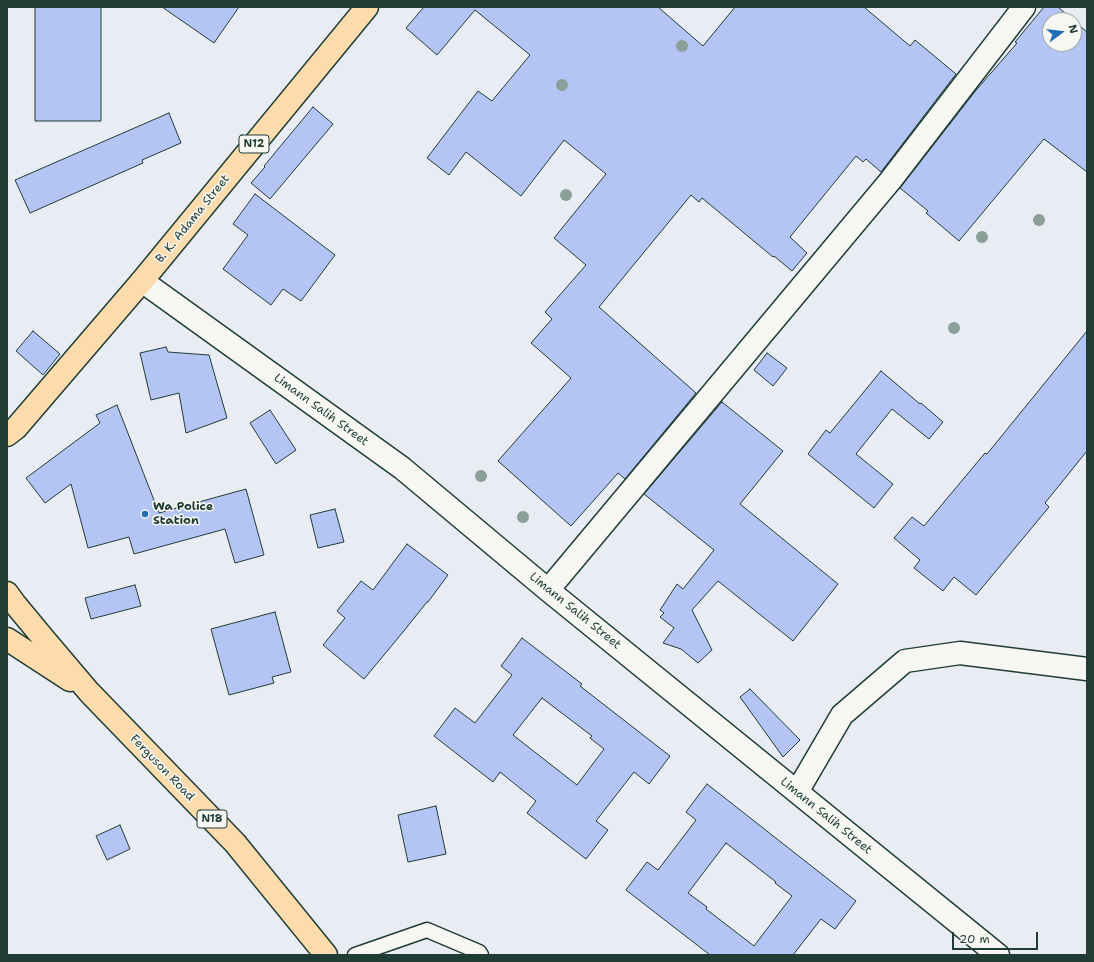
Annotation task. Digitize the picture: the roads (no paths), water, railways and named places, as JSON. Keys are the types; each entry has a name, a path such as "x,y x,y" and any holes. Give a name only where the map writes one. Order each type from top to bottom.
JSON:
{"highway":[{"name":"B. K. Adama Street","path":"10,436 142,280 366,7"},
{"name":"Ferguson Road","path":"7,593 89,692 235,843 326,955"},
{"name":"Ferguson Road","path":"7,639 89,692"}],"street":[{"path":"548,590 890,181 1024,7"},
{"name":"Limann Salih Street","path":"142,280 402,468 548,590 998,955"},
{"path":"797,792 842,715 905,661 960,653 1087,669"}],"lane":[{"path":"355,955 427,930 479,952 481,955"}],"place":[{"name":"Wa Police Station","path":"145,514"}]}
